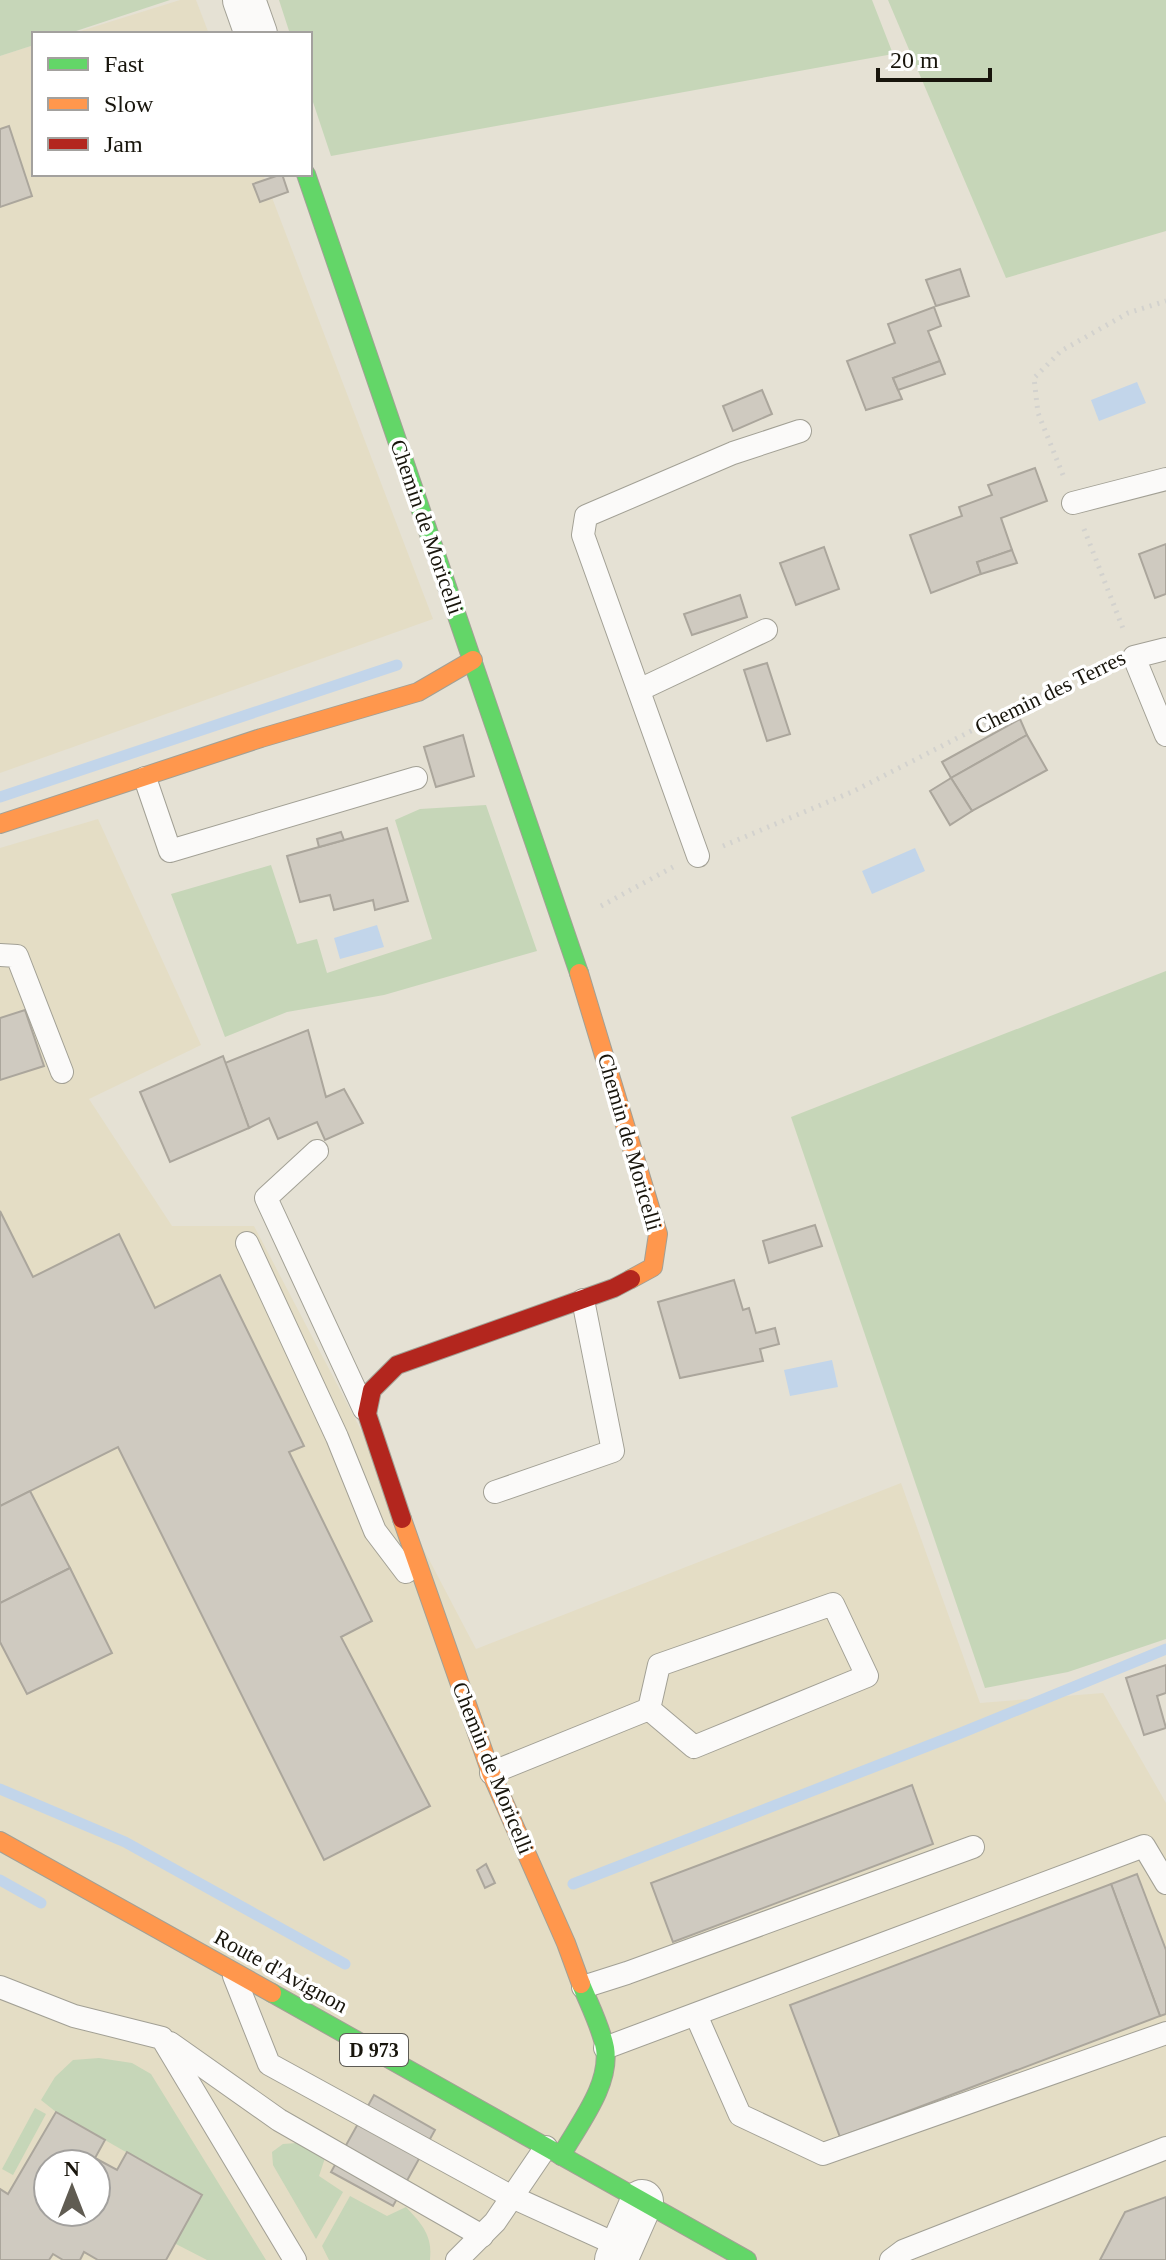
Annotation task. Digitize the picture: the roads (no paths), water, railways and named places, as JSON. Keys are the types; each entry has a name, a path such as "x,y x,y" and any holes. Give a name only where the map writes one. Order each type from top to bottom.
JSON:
{"street":[{"path":"244,0 255,32"},
{"name":"Chemin de Moricelli","path":"307,176 565,926 658,1234 653,1267 614,1288 397,1365 372,1390 367,1414 491,1773 583,1987 605,2048 605,2071 596,2094 553,2151"},
{"path":"0,824 261,738 418,692 473,660"},
{"name":"Route d'Avignon","path":"0,1841 642,2201 736,2257"},
{"path":"619,2254 642,2201"}],"lane":[{"path":"698,856 583,535 586,516 733,453 800,431"},
{"path":"1073,503 1166,479"},
{"path":"639,690 766,630"},
{"path":"1166,649 1134,657 1166,735"},
{"path":"145,778 170,851 416,778"},
{"path":"0,955 17,956 62,1072"},
{"path":"317,1151 266,1198 367,1414"},
{"path":"247,1243 337,1437 375,1531 433,1610"},
{"path":"495,1492 613,1451 583,1300"},
{"path":"833,1604 867,1676 694,1747 649,1709 659,1665 833,1604"},
{"path":"491,1773 649,1709"},
{"path":"605,2048 1144,1846 1166,1883"},
{"path":"583,1987 973,1847"},
{"path":"232,1971 269,2064 619,2254"},
{"path":"0,1987 74,2016 162,2038 279,2120 482,2236"},
{"path":"696,2015 740,2115 823,2154 1166,2033"},
{"path":"162,2038 295,2260"},
{"path":"891,2260 903,2251 1166,2148"},
{"path":"457,2260 495,2222 512,2197 553,2151"}],"water":[{"path":"1137,382 1146,403 1099,421 1091,400"},
{"path":"915,848 925,871 872,894 862,871"},
{"path":"377,925 384,947 340,959 334,938"},
{"path":"832,1360 838,1387 790,1396 784,1370"}],"waterway":[{"path":"0,797 397,665"},
{"path":"573,1884 961,1733 1166,1649"},
{"path":"0,1789 125,1842 345,1964"},
{"path":"0,1880 41,1903"}]}
